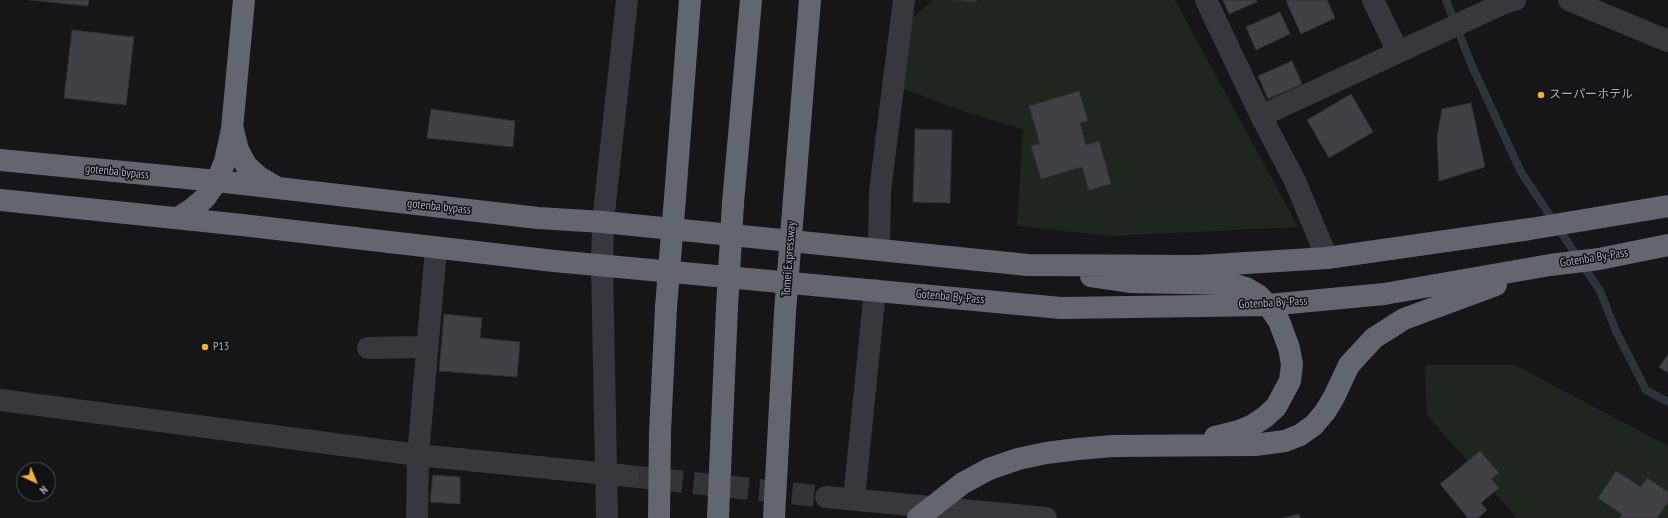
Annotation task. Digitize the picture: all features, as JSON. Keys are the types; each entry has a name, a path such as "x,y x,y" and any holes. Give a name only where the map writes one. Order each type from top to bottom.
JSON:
{"highway":[{"path":"178,218 205,198 217,181 225,161 232,129 244,0"},
{"path":"659,518 660,432 666,307 690,0"},
{"path":"718,518 733,203 751,0"},
{"path":"809,9 818,0"},
{"name":"Tomei Expressway","path":"774,518 785,312 809,9"},
{"path":"232,129 238,150 246,165 259,177 278,189"},
{"name":"gotenba bypass","path":"0,160 217,181 538,218 603,222 879,249"},
{"path":"0,200 178,218 436,249 875,290"},
{"path":"1028,264 1198,266 1327,258 1530,229 1668,206"},
{"name":"Gotenba By-Pass","path":"875,290 1061,308 1268,305 1384,294 1550,265 1599,259 1668,245"},
{"path":"879,249 1028,264 1131,282 1232,284 1246,288 1258,295 1268,305 1285,334 1292,364 1290,381 1276,407 1253,425 1239,431 1158,446"},
{"path":"918,518 963,483 989,469 1018,459 1046,453 1113,446 1270,444 1285,441 1314,425 1325,412 1349,365 1360,352 1388,328 1421,312 1550,265"}],"street":[{"path":"607,518 602,264 603,222 628,0"},
{"path":"879,249 880,191 904,0"},
{"path":"1206,0 1261,116 1295,181 1327,258"},
{"path":"1373,0 1398,52"},
{"path":"1261,116 1504,3 1515,0"},
{"path":"1569,0 1668,40"},
{"path":"417,518 418,455 436,249"},
{"path":"854,498 875,290"},
{"path":"368,348 427,347"},
{"path":"0,400 418,455 628,476"},
{"path":"826,497 854,498 1046,518"}],"shaded area":[{"path":"933,0 1175,0 1298,227 1111,236 1017,226 1023,129 968,113 904,89 912,18"},
{"path":"1425,365 1515,365 1668,446 1668,518 1517,518 1427,415"}],"building":[{"path":"30,0 89,0 88,6"},
{"path":"953,0 976,0 976,2"},
{"path":"1223,0 1256,0 1257,2 1229,14"},
{"path":"1327,0 1335,18 1301,34 1286,1"},
{"path":"1280,12 1290,34 1256,50 1246,27"},
{"path":"72,30 134,37 126,105 64,98"},
{"path":"1292,61 1302,84 1268,99 1258,76"},
{"path":"1079,91 1088,121 1080,123 1086,145 1099,141 1111,184 1089,190 1082,167 1041,179 1031,146 1040,144 1029,106"},
{"path":"1351,94 1373,132 1329,158 1307,120"},
{"path":"1471,103 1485,167 1439,181 1437,137 1442,109"},
{"path":"431,109 515,121 513,147 427,138"},
{"path":"915,129 952,130 950,203 913,202"},
{"path":"444,314 482,318 480,338 520,342 517,377 439,371"},
{"path":"1668,354 1668,373 1659,367"},
{"path":"1480,451 1499,473 1491,479 1499,488 1481,503 1487,510 1478,518 1468,518 1440,484"},
{"path":"1616,471 1641,487 1647,478 1668,492 1668,502 1657,518 1619,518 1622,514 1598,498"},
{"path":"433,475 460,477 460,504 430,502"},
{"path":"1299,514 1301,518 1283,518"}],"waterway":[{"path":"1446,0 1472,66 1521,172 1600,291 1616,331 1646,390 1668,402"}],"tunnel":[{"path":"628,476 826,497"}],"place":[{"name":"スーパーホテル","path":"1541,95"},
{"name":"P13","path":"205,347"}]}
